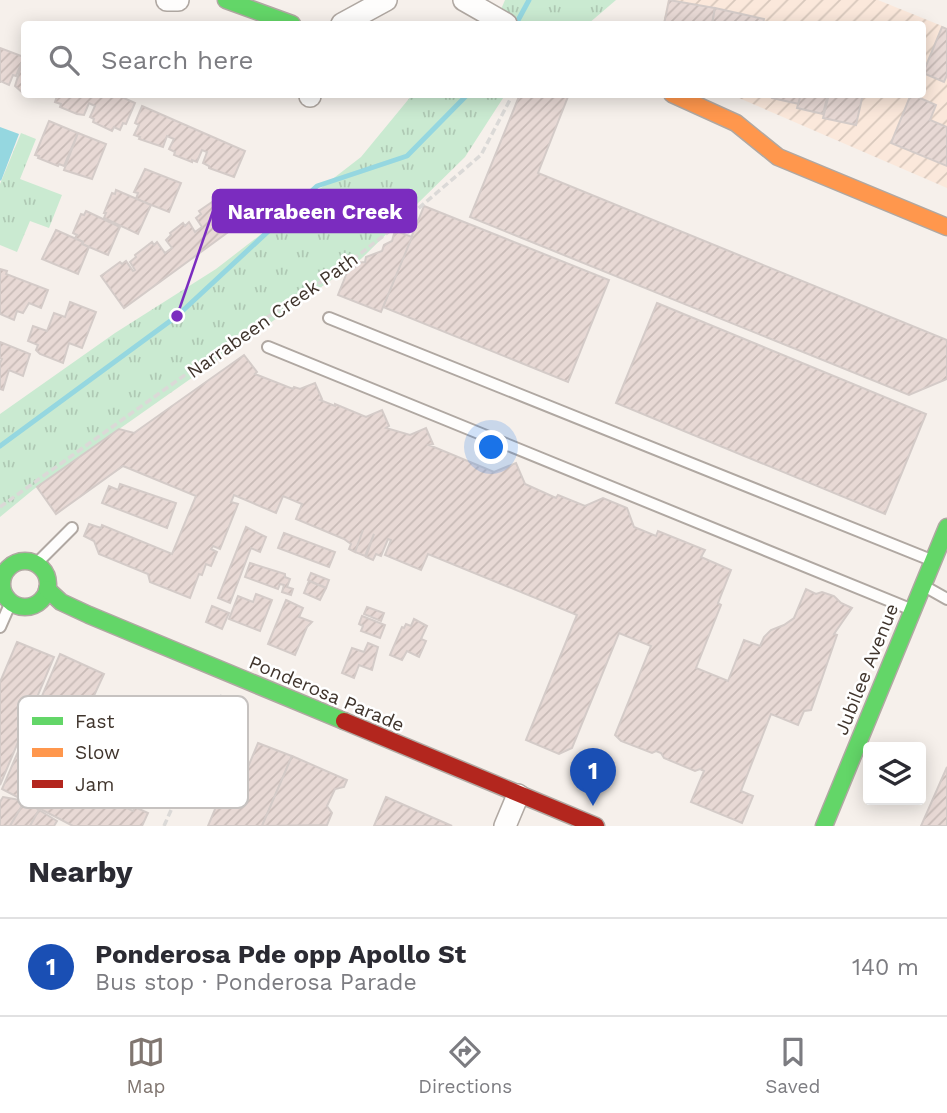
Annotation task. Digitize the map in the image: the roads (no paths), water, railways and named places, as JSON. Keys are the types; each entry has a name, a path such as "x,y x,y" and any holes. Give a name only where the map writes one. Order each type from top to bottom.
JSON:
{"street":[{"path":"167,0 178,0"},
{"path":"226,0 284,21"},
{"path":"348,21 386,0"},
{"path":"464,0 498,21"},
{"path":"681,98 736,123 778,157 947,226"},
{"name":"Jubilee Avenue","path":"824,826 947,527"},
{"path":"29,561 36,564 46,575 47,589 39,601 32,605 18,605 11,602 3,590 2,574 14,564 29,561"},
{"name":"Ponderosa Parade","path":"47,589 61,602 79,611 596,826"},
{"path":"505,826 518,795"}],"lane":[{"path":"329,318 933,561"},
{"path":"268,347 913,610"},
{"path":"36,564 72,528"},
{"path":"924,586 947,599"},
{"path":"0,627 11,602"}],"water":[{"path":"0,127 19,134 1,181 0,180"}],"waterway":[{"path":"518,21 529,0"},
{"path":"0,446 177,316 317,186 407,156 464,98"}],"place":[{"name":"Narrabeen Creek","path":"177,316"},
{"name":"Ponderosa Pde opp Apollo St","path":"593,806"}]}
